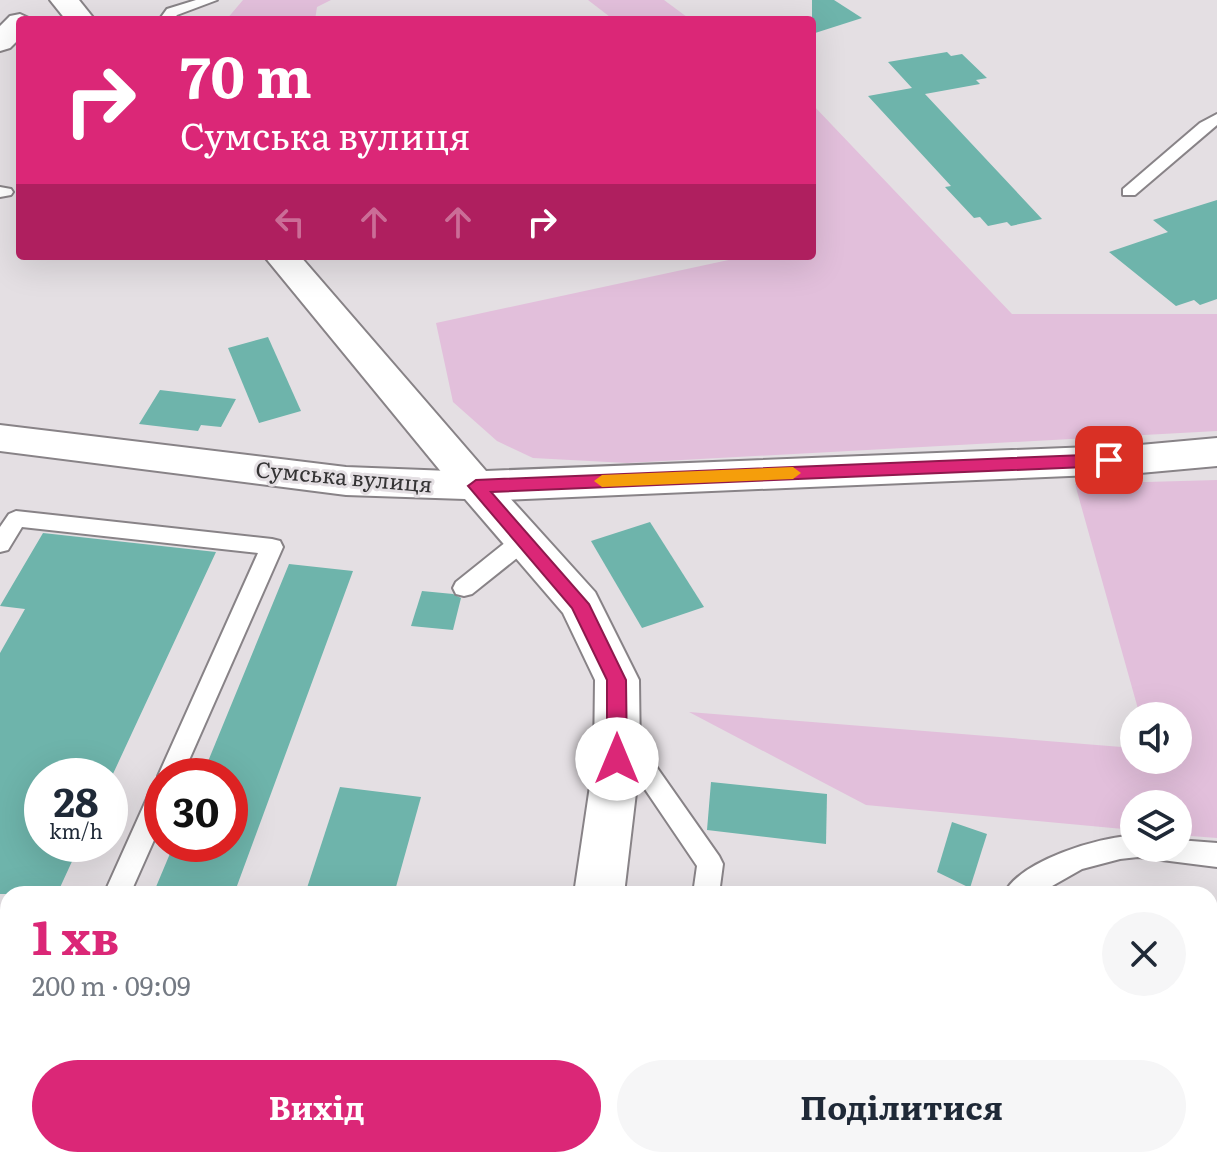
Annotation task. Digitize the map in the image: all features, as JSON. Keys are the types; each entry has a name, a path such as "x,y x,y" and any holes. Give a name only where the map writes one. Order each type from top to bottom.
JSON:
{"street":[{"path":"26,16 41,0"},
{"path":"64,0 78,16"},
{"path":"0,42 16,26"},
{"path":"284,260 580,604 617,680 617,759 600,886"},
{"name":"Сумська вулиця","path":"0,438 346,481 476,486 1140,459 1217,452"}],"lane":[{"path":"169,16 172,12 210,0"},
{"path":"210,16 224,0"},
{"path":"1129,192 1217,119"},
{"path":"0,544 16,519 272,547 178,758"},
{"path":"464,588 524,540"},
{"path":"618,730 710,864 707,886"},
{"path":"121,886 144,833"},
{"path":"1027,886 1041,875 1120,846"},
{"path":"1192,853 1217,855"}],"shaded area":[{"path":"243,0 331,0 317,7 316,16 229,16"},
{"path":"588,0 664,0 686,16 609,16"},
{"path":"816,108 1012,314 1217,314 1217,431 627,463 533,458 497,441 453,402 436,323 728,260 816,260"},
{"path":"1217,480 1217,838 1192,836 1192,790 1120,790 1120,829 866,805 689,712 1120,747 1120,774 1192,774 1192,702 1136,702 1075,484"}],"building":[{"path":"812,0 834,0 862,18 816,33 816,16 812,16"},
{"path":"947,52 951,56 962,54 987,78 976,80 980,84 925,94 1042,219 1011,226 1007,222 988,226 980,217 974,218 945,187 951,186 868,96 912,88 888,62"},
{"path":"1217,200 1217,299 1200,305 1194,300 1176,306 1109,252 1168,232 1153,220"},
{"path":"268,337 301,411 259,423 228,348"},
{"path":"160,390 236,399 221,427 201,425 198,431 139,424"},
{"path":"650,522 704,607 642,628 591,541"},
{"path":"43,533 216,552 120,758 24,758 24,862 72,862 61,886 0,886 0,653 25,609 0,606"},
{"path":"289,564 353,571 248,856 248,758 209,758"},
{"path":"422,591 453,594 461,598 453,630 411,626"},
{"path":"711,782 827,794 826,844 707,830"},
{"path":"340,787 421,797 396,886 308,886"},
{"path":"952,822 987,834 971,886 937,872"},
{"path":"166,862 246,862 237,886 156,886"}],"slow traffic":[{"path":"602,481 793,473"}],"route":[{"path":"617,759 617,680 580,604 476,486 1109,460"}]}
